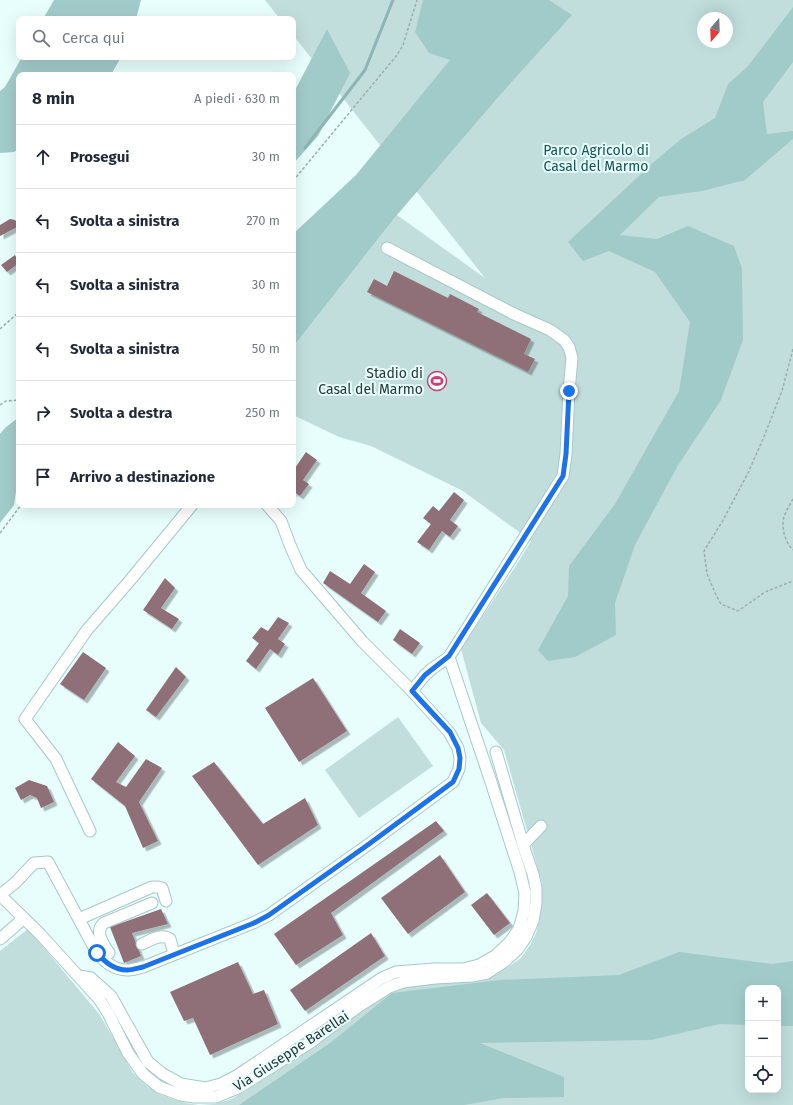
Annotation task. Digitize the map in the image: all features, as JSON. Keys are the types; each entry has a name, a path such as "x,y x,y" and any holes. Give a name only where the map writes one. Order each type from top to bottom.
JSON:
{"street":[{"path":"387,248 514,314 550,330 564,340 569,347 572,358 566,454 563,476 449,656 425,675 412,691"},
{"path":"90,831 56,759 25,719 87,630 190,508"},
{"path":"166,901 162,888 152,887 79,919 97,953 105,962 116,968 127,970 143,967 254,923 269,915 453,782 459,769 460,758 458,748 450,732 362,641 301,570 281,521 270,508"},
{"path":"79,976 91,978 111,996 148,1062 163,1074 181,1084 205,1088 221,1084 238,1075 382,978 396,972 434,969 463,969 479,964 495,956 510,942 518,929 524,911 525,893 492,782 449,656"},
{"name":"Via Giuseppe Barellai","path":"79,919 48,862 34,863 15,883 0,895 79,976 99,1000 128,1053 143,1074 159,1087 181,1095 194,1097 216,1097 238,1088 311,1042 359,1006 389,987 403,982 435,978 472,976 487,973 504,962 517,950 526,937 533,921 536,903 536,888 496,752"},
{"path":"523,845 541,826"},
{"path":"115,903 121,916"},
{"path":"109,953 100,940 101,925 152,903"},
{"path":"0,938 24,918"},
{"path":"142,944 159,937 166,937 170,939 174,954"}],"path":[{"path":"296,177 397,55 403,45 417,0"},
{"path":"0,329 16,315"},
{"path":"793,349 782,391 763,439 722,522 704,551 707,574 721,604 738,611 765,592 793,581"},
{"path":"0,405 6,401 16,400"},
{"path":"793,499 784,517 784,537 793,550"},
{"path":"0,533 19,508"}],"green space":[{"name":"Parco Agricolo di Casal del Marmo","path":"265,0 793,0 793,1105 199,1105 214,1104 229,1100 244,1092 317,1044 360,1011 392,990 426,984 492,977 521,958 530,945 536,933 542,902 542,883 504,750 481,723 461,649 531,541 463,491 371,446 339,437 296,416 296,343 397,215 485,278 296,39 296,16 278,16"},
{"path":"398,717 433,766 359,818 325,770"},
{"path":"28,929 100,1015 133,1073 148,1087 159,1094 186,1103 199,1105 0,1105 0,951"}],"shaded area":[{"path":"54,0 141,0 137,16 45,16"},
{"path":"423,0 549,0 572,15 500,95 397,215 296,343 296,231 356,175 450,60 429,53 415,32"},
{"path":"793,7 793,62 763,102 767,134 793,131 793,139 745,180 702,191 659,197 620,235 657,239 688,226 734,246 742,269 743,340 721,400 677,467 635,545 615,603 616,635 575,657 548,661 538,650 568,596 569,566 615,504 679,391 690,322 655,272 609,251 583,261 568,242 655,161 681,139 715,118 728,84 748,66"},
{"path":"327,29 350,73 318,136 296,161 296,88"},
{"path":"20,60 119,60 113,72 16,72 16,151 0,153 0,91 5,87"},
{"path":"16,419 16,491 14,505 0,523 0,434"},
{"path":"679,952 772,964 793,961 793,1026 781,1026 781,985 745,985 745,1025 720,1024 651,1040 480,1043 564,1077 564,1097 504,1098 464,1105 239,1105 330,1043 392,993 500,980 619,975"}],"building":[{"path":"10,219 16,222 16,228 0,236 0,225"},
{"path":"15,255 16,265 7,272 1,265"},
{"path":"394,271 448,298 450,294 479,309 477,312 531,339 524,354 535,359 528,372 367,292 374,279 387,286"},
{"path":"306,452 317,460 303,480 309,484 300,496 296,493 296,467"},
{"path":"454,492 464,500 450,520 458,526 450,537 442,531 429,550 417,542 431,524 423,518 433,506 439,511"},
{"path":"364,564 375,572 361,593 386,611 378,622 323,583 330,571 350,584"},
{"path":"165,578 175,588 161,608 179,619 172,629 143,610"},
{"path":"278,617 289,623 278,639 285,644 278,655 270,649 256,669 246,661 259,643 252,638 261,627 268,631"},
{"path":"400,629 420,643 412,654 393,640"},
{"path":"83,652 106,668 84,700 60,684"},
{"path":"176,667 186,677 156,717 146,710"},
{"path":"313,678 347,731 299,762 265,708"},
{"path":"118,742 135,756 116,782 126,787 146,759 162,768 139,802 158,841 143,848 125,806 91,779"},
{"path":"214,762 263,824 305,798 318,825 258,865 192,776"},
{"path":"29,780 47,786 54,802 41,808 37,798 30,795 21,800 15,788"},
{"path":"436,821 444,831 331,913 343,935 296,965 274,934"},
{"path":"440,855 465,892 408,934 381,898"},
{"path":"487,893 510,923 494,935 471,905"},
{"path":"161,909 168,924 132,933 141,956 124,963 110,927"},
{"path":"371,933 385,956 305,1011 290,990"},
{"path":"238,962 253,994 264,990 278,1024 210,1055 193,1018 184,1021 170,992"}],"waterway":[{"path":"305,148 365,70 393,0"}],"place":[{"name":"Stadio di Casal del Marmo","path":"437,381"}],"route":[{"path":"97,953 105,962 116,968 127,970 143,967 254,923 269,915 453,782 459,769 460,758 458,748 450,732 412,691 425,675 449,656 563,476 566,454 569,391"}]}
